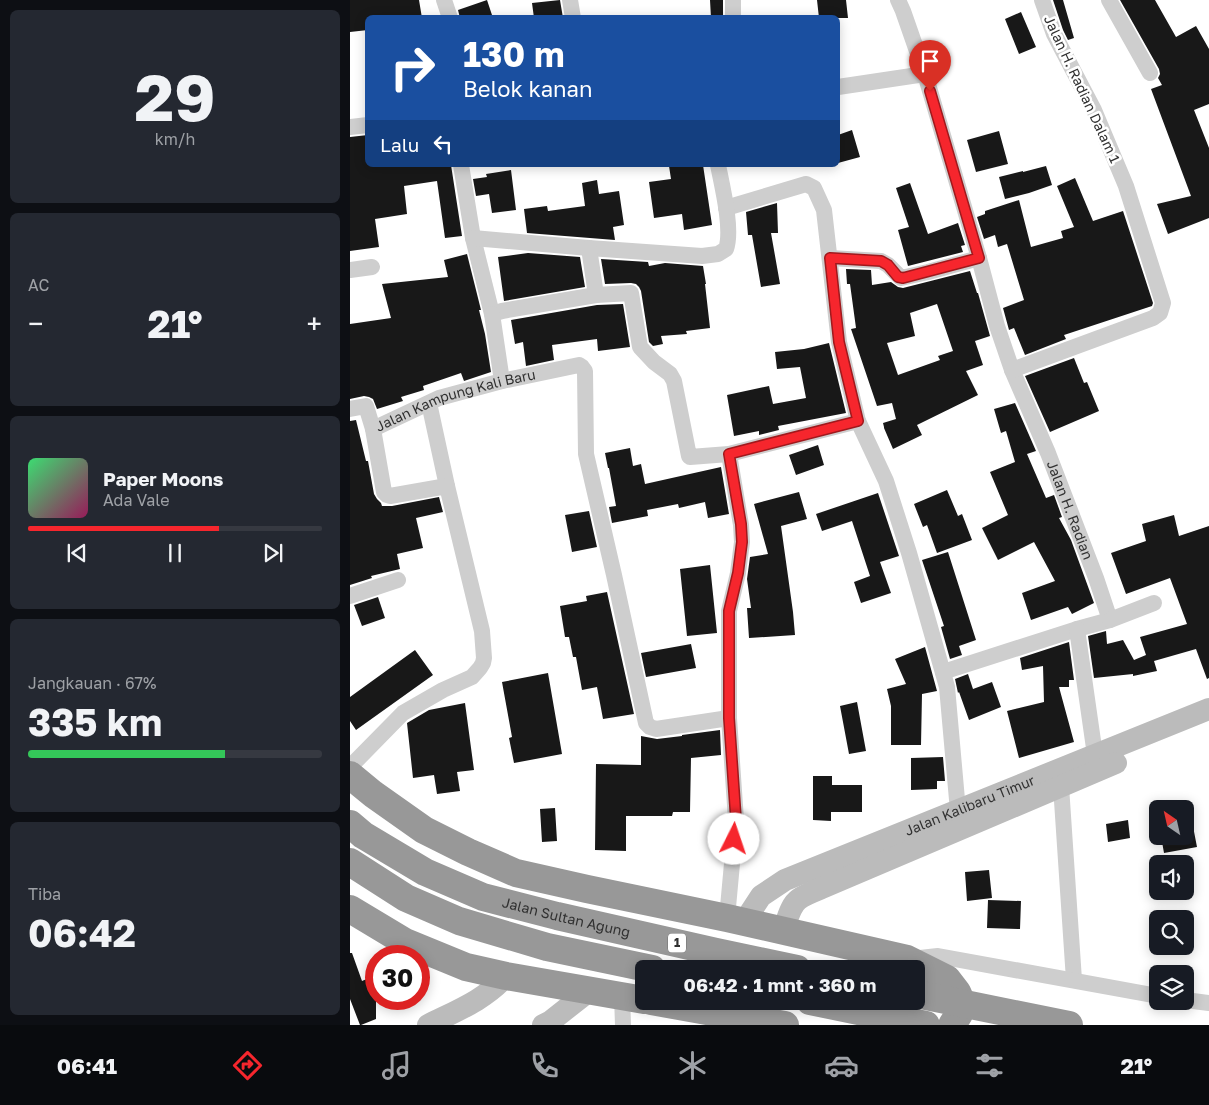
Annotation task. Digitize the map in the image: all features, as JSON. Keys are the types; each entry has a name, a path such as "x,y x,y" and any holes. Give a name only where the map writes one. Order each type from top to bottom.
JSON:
{"highway":[{"path":"350,775 373,794 424,830 516,874 735,920 907,959 947,979 957,992 961,1001 959,1014 952,1025"},
{"name":"Jalan Sultan Agung","path":"350,824 363,836 424,872 483,897 566,918 754,960"},
{"path":"351,863 406,898 459,921 547,947 635,965"},
{"path":"350,909 405,942 466,967 506,976 633,998"},
{"path":"925,996 1069,1025"},
{"path":"701,1010 785,1025"},
{"path":"854,1010 926,1025"}],"street":[{"path":"444,0 449,15"},
{"path":"570,0 572,15"},
{"path":"733,0 733,15"},
{"name":"Jalan H. Radian","path":"898,0 904,11 925,74 997,326 1012,370 1048,453 1110,620"},
{"name":"Jalan H. Radian Dalam 1","path":"1012,370 1154,318 1160,313 1163,303 1126,186 1094,110 1054,34 1042,0"},
{"path":"1109,0 1150,73"},
{"path":"840,86 925,74"},
{"path":"350,127 365,125"},
{"path":"461,167 472,238 492,314 502,381"},
{"path":"472,238 702,256 718,254 726,249 728,243 726,208 718,167"},
{"path":"726,208 806,184 814,188 824,210 839,342 858,421 886,481 943,672 958,811"},
{"path":"589,248 596,295"},
{"path":"830,258 881,261 888,265 898,277 903,278 979,258"},
{"path":"350,270 372,267"},
{"path":"492,314 596,295 630,293 640,346 654,362 670,374 674,381 688,456 690,458 729,454 858,421"},
{"name":"Jalan Kampung Kali Baru","path":"447,486 387,495 384,492 373,429 440,398 502,381 579,365 582,367 585,371 586,454 646,723 650,727 656,728 729,718"},
{"path":"350,767 403,713 443,690 472,677 483,663 482,631 428,403"},
{"path":"350,408 366,406 373,429"},
{"path":"729,454 741,524 742,542 738,573 729,611 729,718 736,820 735,920"},
{"path":"350,596 398,580"},
{"path":"943,672 1110,620 1154,602"},
{"path":"1077,629 1095,755"},
{"name":"Jalan Kalibaru Timur","path":"783,931 791,909 798,899 1061,786 1209,709"},
{"name":"Jalan Kalibaru Timur","path":"735,920 761,896 785,880 1095,755 1136,746 1209,725"},
{"path":"1061,786 1074,980"},
{"path":"907,959 938,956 1149,994"},
{"path":"436,1023 485,996 506,976"},
{"path":"543,1025 551,1021 589,991"},
{"path":"624,1025 633,998"},
{"path":"1194,1001 1209,1002"}],"building":[{"path":"350,0 419,0 422,15 365,15 365,30 350,32"},
{"path":"487,0 492,15 459,15 458,10"},
{"path":"560,0 562,15 534,15 532,3"},
{"path":"710,0 723,0 723,15 711,15"},
{"path":"817,0 846,0 848,18 840,18 840,15 819,15"},
{"path":"1053,0 1063,0 1074,38 1068,40"},
{"path":"1120,0 1155,0 1176,37 1196,26 1209,49 1209,104 1194,110 1209,148 1209,218 1168,234 1157,204 1191,196 1151,89 1162,85 1158,78 1160,74 1159,69"},
{"path":"1021,12 1036,47 1019,54 1005,19"},
{"path":"852,130 860,157 840,162 840,134"},
{"path":"999,131 1008,164 976,172 967,140"},
{"path":"365,135 365,167 451,167 462,236 445,238 437,181 404,186 407,214 375,219 379,247 350,251 350,137"},
{"path":"1046,166 1052,185 1005,199 999,177"},
{"path":"669,167 703,167 712,225 684,230 682,214 654,218 649,182 671,179"},
{"path":"511,170 516,210 492,213 489,194 476,196 473,179 487,177 486,174"},
{"path":"1075,178 1093,221 1123,211 1153,303 1152,306 1064,335 1066,339 1025,355 1014,328 1009,330 1003,308 1024,300 1007,244 998,247 995,235 984,239 977,217 985,214 985,211 1019,200 1031,247 1063,238 1061,231 1074,227 1057,186"},
{"path":"597,180 599,194 619,191 624,225 613,227 615,240 527,233 524,209 547,206 548,211 585,206 582,183"},
{"path":"910,183 928,234 958,223 965,245 961,246 963,252 908,266 898,230 909,227 896,188"},
{"path":"777,203 778,233 771,233 780,284 761,287 752,235 748,235 746,212"},
{"path":"528,253 580,257 585,287 504,301 498,257"},
{"path":"467,254 481,310 479,310 491,372 464,381 461,373 423,386 424,390 401,397 403,401 377,409 373,399 369,397 364,396 350,399 350,324 391,318 382,284 448,277 444,260"},
{"path":"601,259 648,262 649,266 665,263 703,266 710,328 686,331 687,334 661,336 663,344 653,346 649,342 639,287 631,283 605,284"},
{"path":"846,269 871,270 872,285 891,282 903,288 970,271 990,336 975,341 983,365 966,371 978,395 917,425 922,435 893,449 883,423 896,419 892,403 877,406 851,329 856,328 850,284 847,284","holes":["937,304 953,351 938,356 940,360 898,375 887,343 915,336 910,313"]},
{"path":"623,304 630,347 598,351 597,339 552,345 554,360 526,366 523,342 515,344 511,320 597,305"},
{"path":"829,343 846,413 778,426 779,430 759,435 759,431 734,436 727,395 769,386 773,404 806,398 800,367 777,369 775,352 804,349"},
{"path":"1074,358 1084,383 1087,382 1099,411 1050,432 1025,376"},
{"path":"1015,403 1036,451 1027,454 1046,498 1054,495 1062,517 1059,518 1071,540 1094,603 1072,614 1068,607 1031,620 1022,593 1055,581 1034,542 998,560 982,528 1008,515 990,472 1015,462 1006,431 1001,433 994,409"},
{"path":"356,420 366,461 368,461 374,494 382,506 392,506 439,497 443,512 416,518 423,548 397,554 400,569 371,576 372,578 350,585 350,421"},
{"path":"818,445 824,465 796,475 789,455"},
{"path":"630,448 633,466 641,464 645,484 721,467 729,514 708,518 705,502 679,508 678,504 647,510 648,516 612,523 609,507 616,506 605,453"},
{"path":"947,490 958,516 962,514 972,540 937,553 927,525 923,527 914,504"},
{"path":"799,492 807,519 781,526 795,635 749,638 747,608 751,608 747,579 750,557 768,554 754,504"},
{"path":"878,493 899,556 880,562 891,593 861,603 854,582 870,576 852,521 822,531 816,514"},
{"path":"589,511 597,547 572,552 565,515"},
{"path":"1174,515 1179,536 1209,526 1209,678 1207,679 1196,649 1154,661 1157,671 1133,676 1133,674 1094,678 1088,636 1106,631 1107,644 1123,640 1134,660 1146,655 1140,637 1187,624 1170,578 1126,594 1111,553 1146,541 1142,524"},
{"path":"948,552 976,640 959,646 962,655 950,659 941,627 944,626 922,560"},
{"path":"710,565 717,633 687,636 680,569"},
{"path":"607,592 634,714 603,719 597,687 582,690 576,657 573,657 569,637 565,637 560,606 587,601 586,596"},
{"path":"378,597 385,618 362,626 354,605"},
{"path":"1069,642 1074,680 1069,680 1069,687 1059,687 1074,742 1019,758 1007,711 1044,702 1043,666 1022,670 1020,658"},
{"path":"691,644 696,668 646,677 641,653"},
{"path":"925,647 937,691 922,694 921,745 891,745 891,706 887,689 906,684 895,659"},
{"path":"415,650 433,675 356,730 350,721 350,697"},
{"path":"548,673 562,754 514,763 509,738 512,737 502,682"},
{"path":"968,674 973,689 992,682 1001,707 969,720 958,693 955,679"},
{"path":"857,702 866,751 849,754 840,706"},
{"path":"465,703 474,770 457,772 460,791 437,794 434,775 413,778 407,723 429,710"},
{"path":"720,730 721,755 691,758 690,812 673,812 672,816 626,816 626,851 595,850 596,764 641,765 641,736 657,739"},
{"path":"943,757 945,781 937,781 937,789 911,790 911,758"},
{"path":"813,776 832,776 832,785 862,785 862,812 831,812 831,821 813,820"},
{"path":"555,808 557,841 542,842 540,809"},
{"path":"1128,820 1130,838 1108,842 1106,824"},
{"path":"1194,832 1197,847 1164,853 1163,845 1194,845"},
{"path":"989,870 992,898 967,901 965,872"},
{"path":"988,900 1021,901 1020,929 987,928"},
{"path":"350,953 352,953 362,981 365,980 365,1010 376,1010 376,1019 360,1025 350,999"}],"route":[{"path":"734,839 736,820 729,718 729,611 738,573 742,542 741,524 729,454 858,421 839,342 830,258 881,261 901,278 979,258 930,91"}]}
